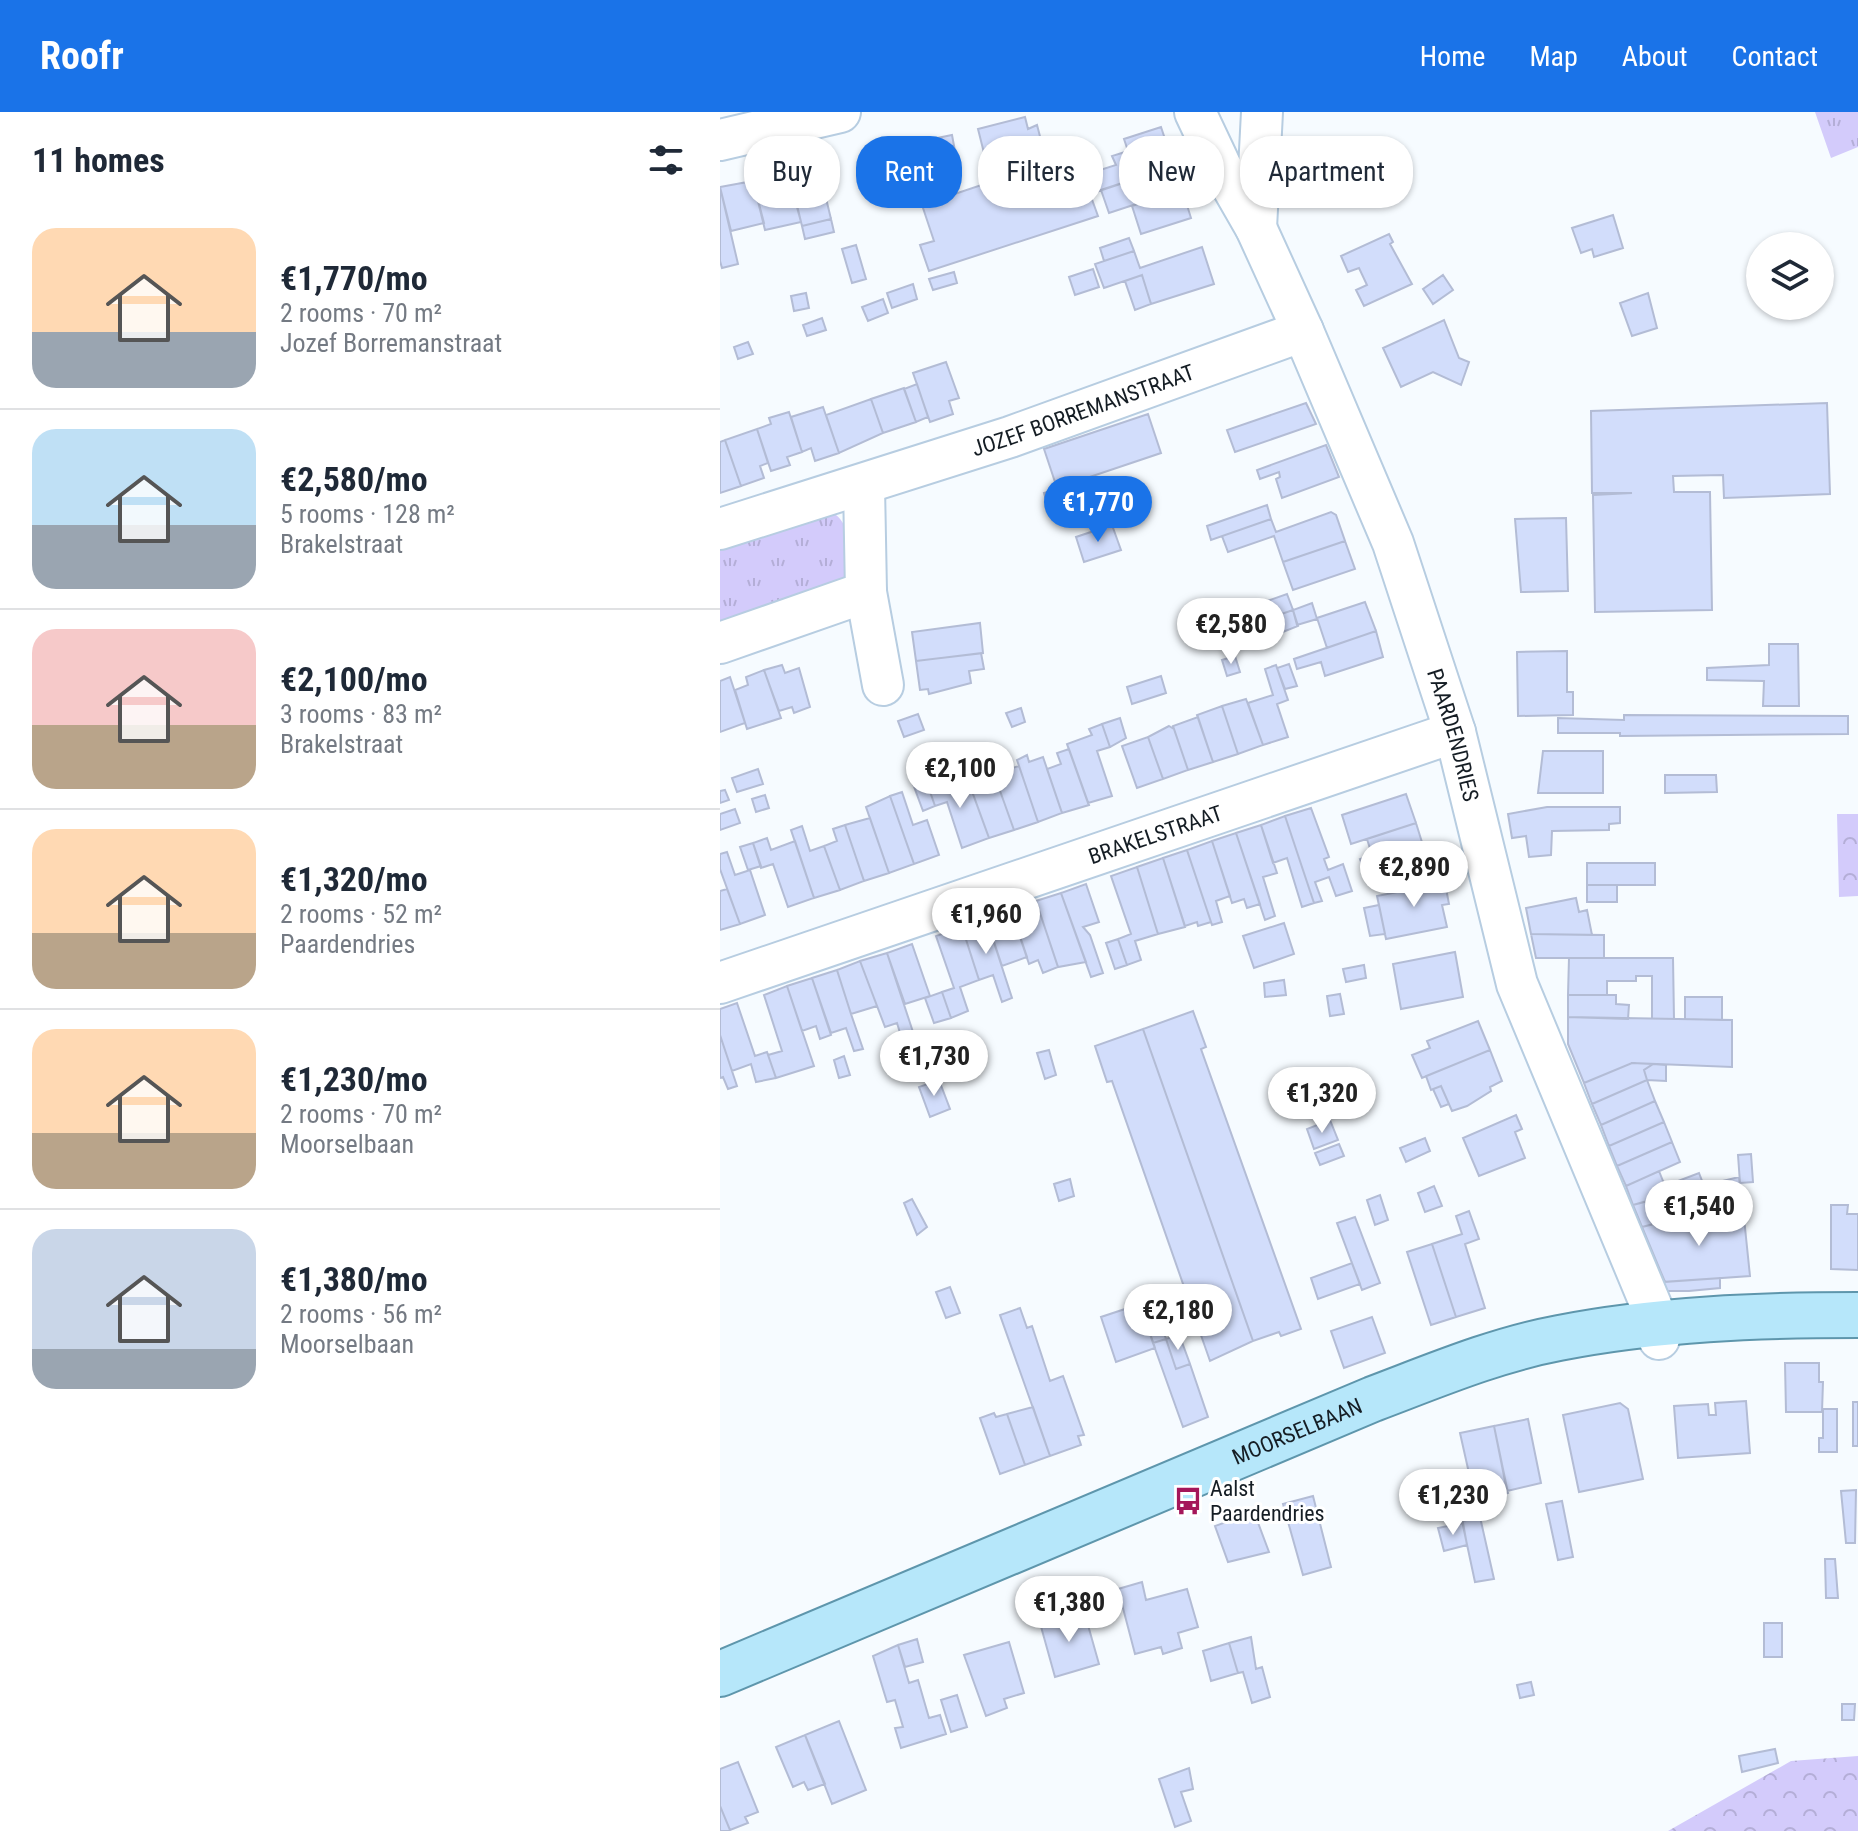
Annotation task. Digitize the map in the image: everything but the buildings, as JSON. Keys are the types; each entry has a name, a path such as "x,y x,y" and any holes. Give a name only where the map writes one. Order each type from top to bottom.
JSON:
{"main road":[{"name":"MOORSELBAAN","path":"720,1674 1215,1465 1465,1364 1558,1338 1858,1315"}],"street":[{"path":"720,140 840,112"},
{"name":"PAARDENDRIES","path":"1195,112 1221,167 1256,228 1393,543 1455,732 1517,984 1658,1332"},
{"name":"PAARDENDRIES","path":"1256,228 1262,112"},
{"name":"JOZEF BORREMANSTRAAT","path":"720,529 864,486 1303,331"},
{"path":"864,486 866,592 883,685"},
{"path":"720,643 866,592"},
{"name":"BRAKELSTRAAT","path":"720,983 1455,732"}],"green space":[{"path":"1815,112 1858,112 1858,147 1831,158"},
{"path":"830,511 838,517 847,532 849,580 720,630 720,545"},
{"path":"1837,814 1858,814 1858,896 1839,897"},
{"path":"1858,1756 1858,1831 1668,1831 1791,1761"}],"place":[{"name":"Aalst Paardendries","path":"1188,1501"}]}
